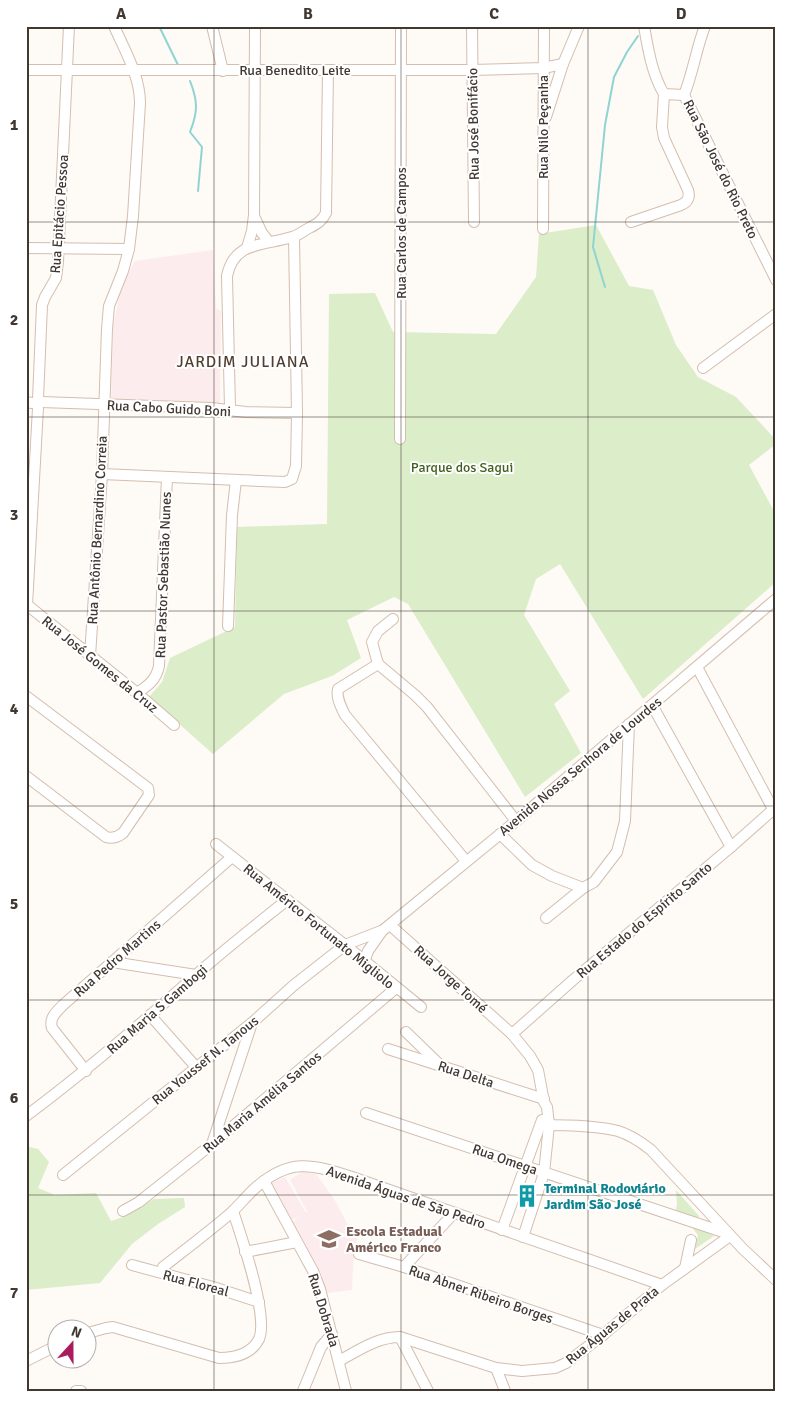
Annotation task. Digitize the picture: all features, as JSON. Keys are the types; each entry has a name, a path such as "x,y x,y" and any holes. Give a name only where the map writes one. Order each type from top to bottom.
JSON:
{"street":[{"name":"Rua Epitácio Pessoa","path":"26,604 35,403 42,306 56,278 59,248 69,26"},
{"name":"Rua Antônio Bernardino Correia","path":"90,656 102,474 103,404 109,309 125,266 129,249 133,216 140,103 139,87 114,26"},
{"path":"212,26 223,71"},
{"path":"247,248 254,215 255,26"},
{"name":"Rua Carlos de Campos","path":"400,439 401,152 399,70 401,26"},
{"name":"Rua José Bonifácio","path":"472,26 474,222"},
{"name":"Rua Nilo Peçanha","path":"543,229 544,26"},
{"path":"543,125 579,26"},
{"path":"631,222 686,203 689,197 688,190 664,138 662,128 664,94 658,84 644,26"},
{"name":"Rua São José do Rio Preto","path":"705,26 684,95 776,280"},
{"name":"Rua Benedito Leite","path":"26,70 472,70 543,68 564,64"},
{"path":"230,410 227,276 232,260 238,253 247,248 294,237 318,223 326,213 328,70"},
{"path":"664,94 684,95"},
{"path":"254,215 260,230 269,242"},
{"path":"102,474 285,482 292,479 296,466 297,413 294,237"},
{"path":"26,248 129,249"},
{"path":"703,368 776,314"},
{"name":"Rua Cabo Guido Boni","path":"35,403 103,404 297,413"},
{"name":"Rua Pastor Sebastião Nunes","path":"137,692 153,681 157,676 159,666 167,477"},
{"path":"228,626 232,515 236,480"},
{"name":"Avenida Nossa Senhora de Lourdes","path":"386,928 516,821 776,599"},
{"name":"Rua José Gomes da Cruz","path":"26,604 137,692 174,725"},
{"path":"393,619 378,631 372,642 378,664 403,684 426,707 516,821"},
{"path":"378,664 339,688 338,698 345,715 466,862"},
{"path":"697,667 774,808"},
{"path":"26,696 148,788 149,795 123,833 110,838 106,837 26,776"},
{"path":"652,705 731,848"},
{"path":"546,918 583,888 594,882 616,852 625,821 629,724"},
{"name":"Rua Estado do Espírito Santo","path":"512,1034 731,848 774,808"},
{"path":"500,834 532,865 552,876 583,888"},
{"name":"Rua Américo Fortunato Migliolo","path":"216,844 421,1007"},
{"name":"Rua Pedro Martins","path":"86,1071 52,1028 52,1018 63,1005 232,857"},
{"name":"Rua Maria S Gambogi","path":"26,1116 86,1071 196,974 286,900"},
{"path":"364,962 368,951 386,928"},
{"name":"Rua Jorge Tomé","path":"386,928 512,1034 538,1070 547,1107 545,1125"},
{"name":"Rua Youssef N. Tanous","path":"63,1175 252,1022 294,984 345,945 386,928"},
{"path":"112,962 196,974"},
{"name":"Rua Maria Amélia Santos","path":"123,1211 139,1202 212,1144 396,988"},
{"path":"150,1015 196,1068"},
{"path":"212,1144 252,1022"},
{"path":"406,1032 441,1066"},
{"name":"Rua Delta","path":"388,1050 544,1100"},
{"name":"Rua Omega","path":"366,1114 729,1235"},
{"path":"502,1230 525,1166 545,1125"},
{"path":"523,1237 544,1173 545,1125"},
{"path":"545,1125 607,1129 635,1138 652,1150 729,1235 776,1280"},
{"name":"Avenida Águas de São Pedro","path":"162,1267 233,1211 264,1181 283,1170 307,1165 319,1167 662,1285"},
{"name":"Rua Dobrada","path":"264,1181 313,1271 320,1289 346,1391"},
{"path":"98,1330 113,1328 219,1358 233,1358 250,1351 260,1338 259,1302 233,1211"},
{"path":"404,1267 454,1213"},
{"name":"Rua Águas de Prata","path":"339,1361 377,1341 388,1337 400,1337 496,1368 522,1371 556,1368 566,1363 603,1335 662,1285 729,1235"},
{"path":"685,1268 691,1240"},
{"path":"245,1252 297,1242"},
{"name":"Rua Abner Ribeiro Borges","path":"359,1254 404,1267 603,1335"},
{"name":"Rua Floreal","path":"132,1265 213,1287 259,1302"},
{"path":"303,1391 321,1347 332,1334"},
{"path":"400,1337 428,1391"},
{"path":"26,1361 48,1350"},
{"path":"496,1368 506,1391"},
{"path":"76,1391 81,1391"}],"shaded area":[{"path":"213,250 216,308 221,311 220,403 111,400 113,326 122,284 135,261"},
{"name":"Escola Estadual Américo Franco","path":"302,1172 316,1174 334,1199 349,1227 360,1230 354,1249 352,1290 326,1293 292,1222 300,1216 291,1220 271,1188 272,1183 285,1177 306,1213 307,1211 290,1180"}],"green space":[{"name":"Parque dos Sagui","path":"596,225 629,286 653,290 676,345 698,377 736,397 776,440 776,444 749,465 776,515 776,582 643,699 560,564 536,579 524,615 570,691 554,704 581,753 525,797 408,604 394,597 347,620 361,658 332,676 284,694 213,754 149,697 162,682 170,658 235,627 237,527 327,524 329,294 375,293 393,332 496,334 536,277 539,234"},
{"path":"26,1146 38,1149 49,1162 38,1188 55,1195 96,1193 111,1221 126,1216 154,1199 184,1198 185,1207 158,1224 132,1244 100,1283 26,1290"},
{"path":"676,1190 699,1216 698,1219 676,1210"},
{"path":"690,1225 714,1236 695,1249 698,1235"}],"waterway":[{"path":"159,26 178,65"},
{"path":"605,287 593,247 605,125 614,77 638,36"},
{"path":"190,81 196,106 195,118 190,132 202,147 198,191"}],"place":[{"name":"Terminal Rodoviário Jardim São José","path":"527,1196"},
{"name":"Escola Estadual Américo Franco","path":"329,1239"}],"district":[{"name":"JARDIM JULIANA","path":"243,361"}]}
